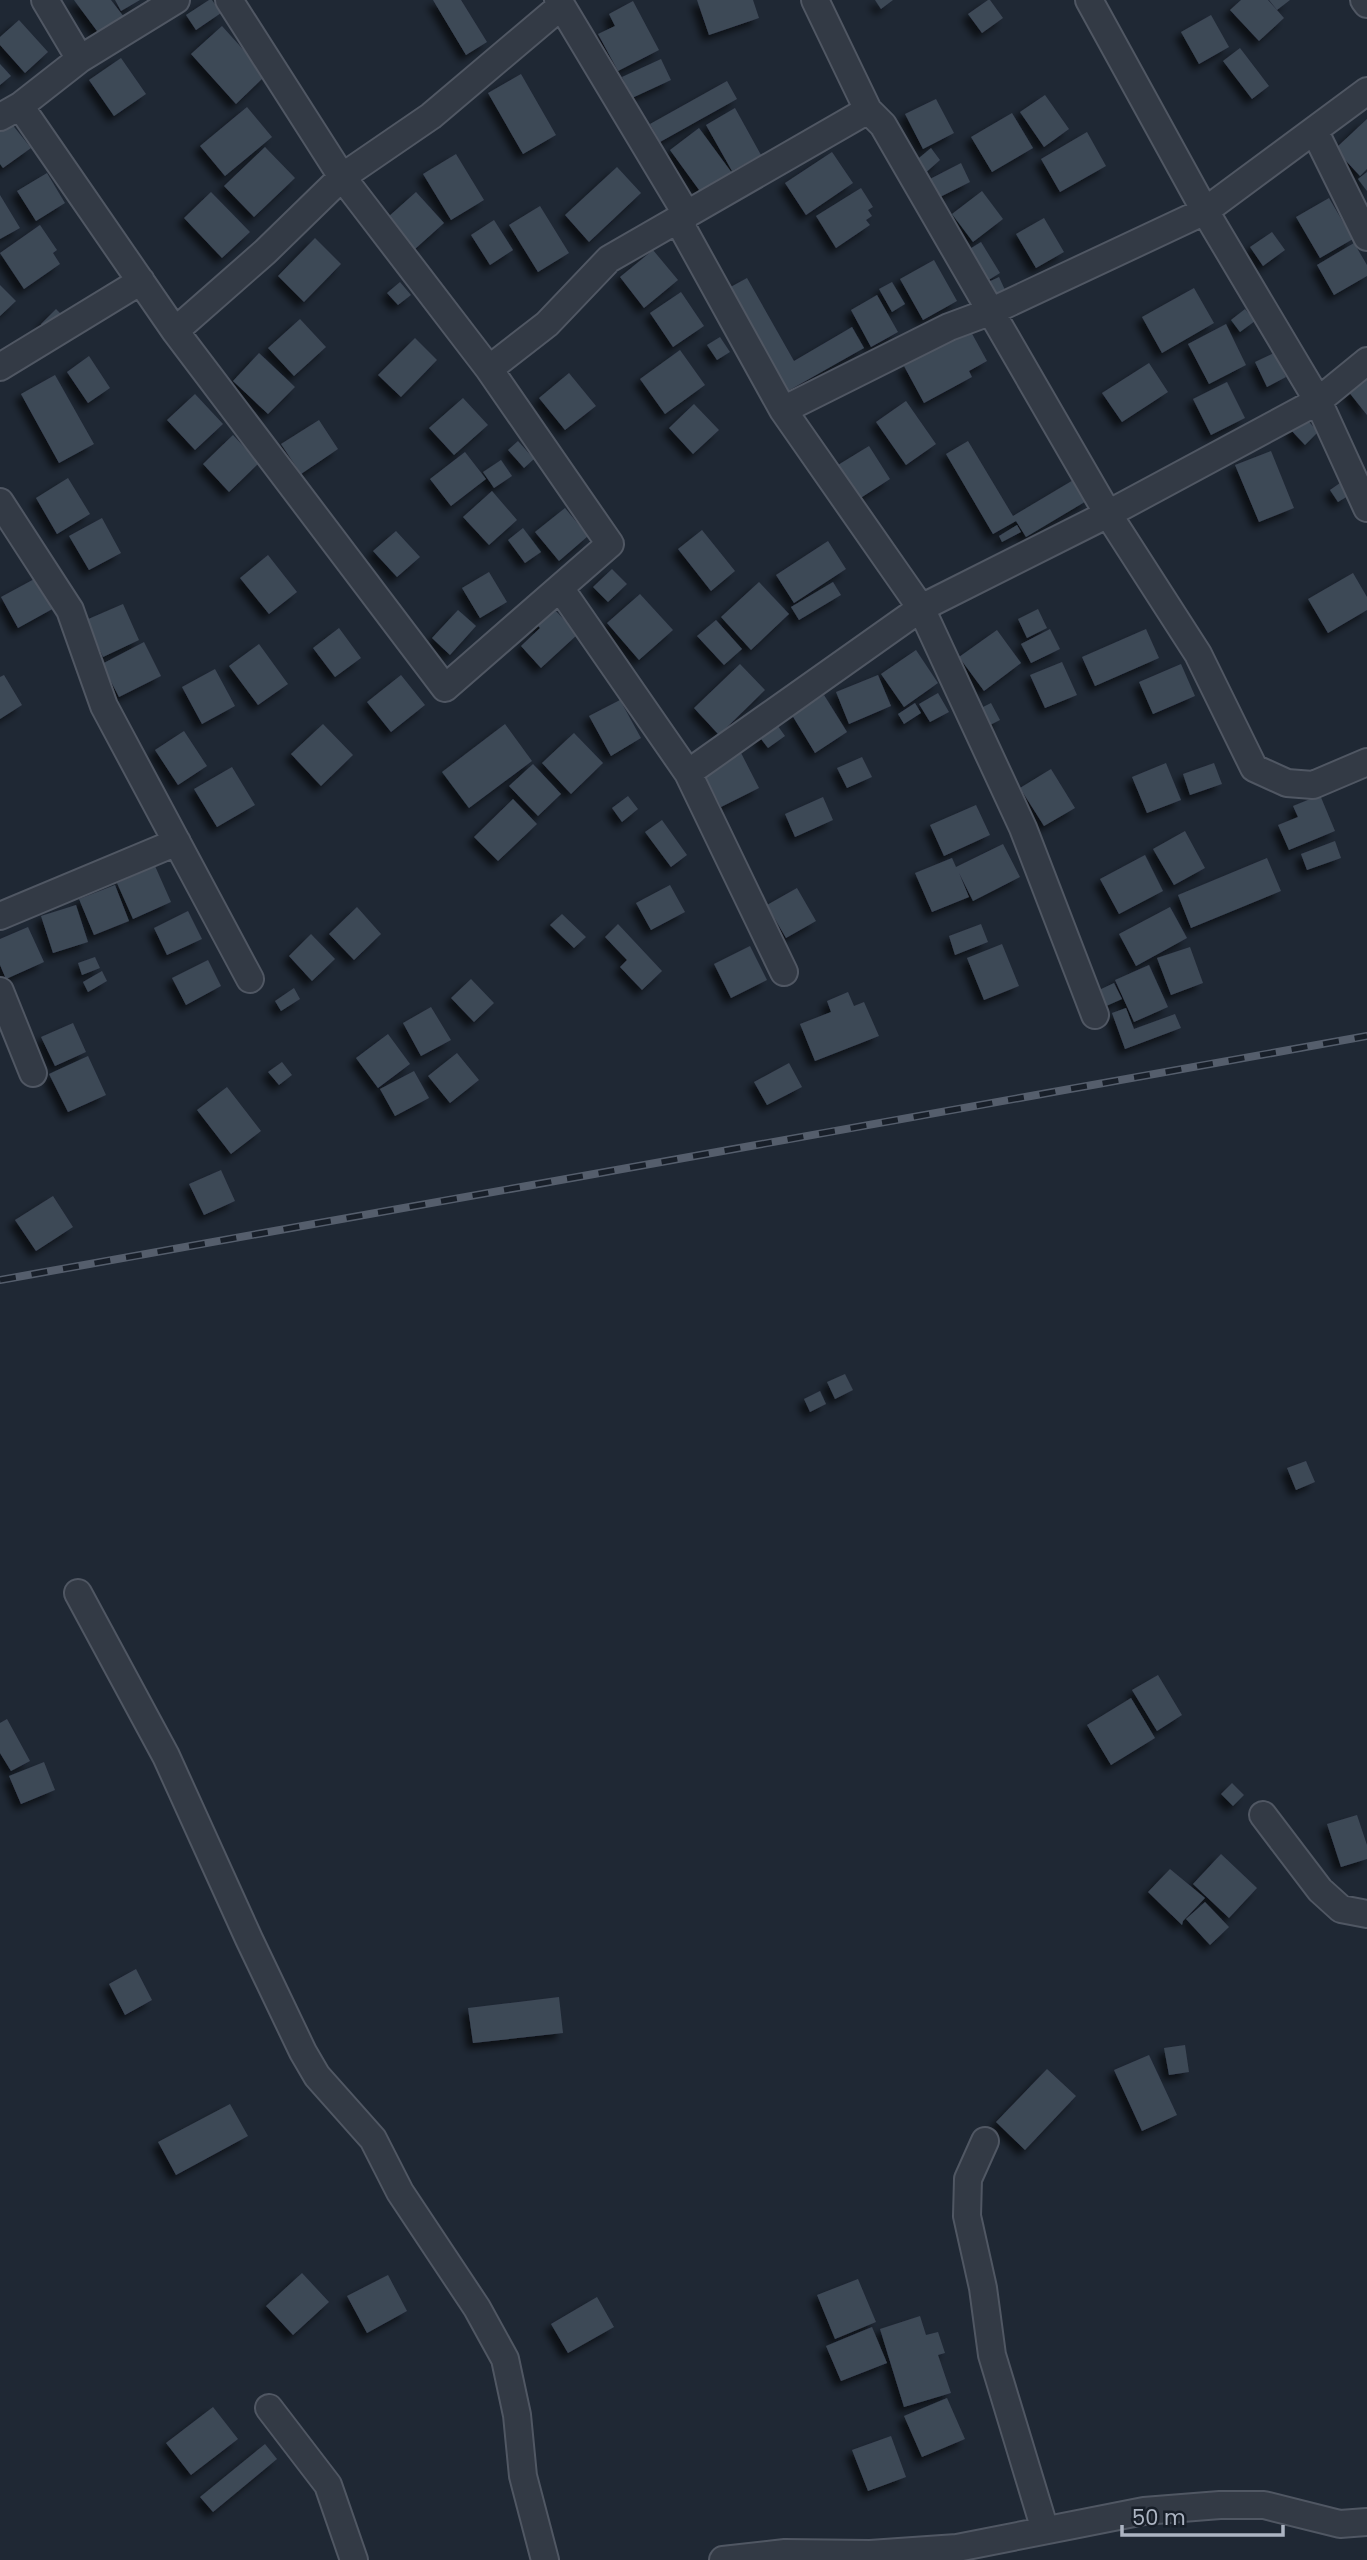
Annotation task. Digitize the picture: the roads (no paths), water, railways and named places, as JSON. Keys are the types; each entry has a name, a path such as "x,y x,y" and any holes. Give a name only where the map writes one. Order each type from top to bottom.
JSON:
{"street":[{"path":"45,0 80,59"},
{"path":"176,0 80,59 10,112 141,281 175,331 445,688 611,544 489,369 342,177 229,0"},
{"path":"815,0 868,110 883,125 1108,514 1198,654 1254,768 1287,783 1313,785 1367,762"},
{"path":"1089,0 1205,211 1318,401 1367,508"},
{"path":"1364,0 1367,4"},
{"path":"175,331 265,252 342,177 431,116 559,3 682,217 783,410 921,608 1023,828 1095,1015"},
{"path":"783,410 949,327 992,311 1205,211 1367,92"},
{"path":"489,369 547,324 609,259 868,110"},
{"path":"1315,132 1367,237"},
{"path":"0,368 141,281"},
{"path":"688,773 921,608 1108,514 1318,401 1367,360"},
{"path":"0,502 71,610 104,706 250,979"},
{"path":"560,588 688,773 784,972"},
{"path":"0,916 177,842"},
{"path":"0,991 33,1073"},
{"path":"78,1593 166,1756 248,1939 303,2052 317,2076 373,2139 400,2192 477,2308 505,2359 517,2415 523,2476 545,2560"},
{"path":"1263,1815 1320,1890 1341,1909 1367,1914"},
{"path":"985,2141 968,2179 967,2216 983,2288 992,2355 1045,2530"},
{"path":"269,2408 328,2485 354,2560"},
{"path":"723,2560 785,2553 870,2554 957,2548 1144,2511 1220,2505 1264,2505 1340,2524 1367,2522"}],"railway":[{"path":"0,1280 1367,1036"}]}
